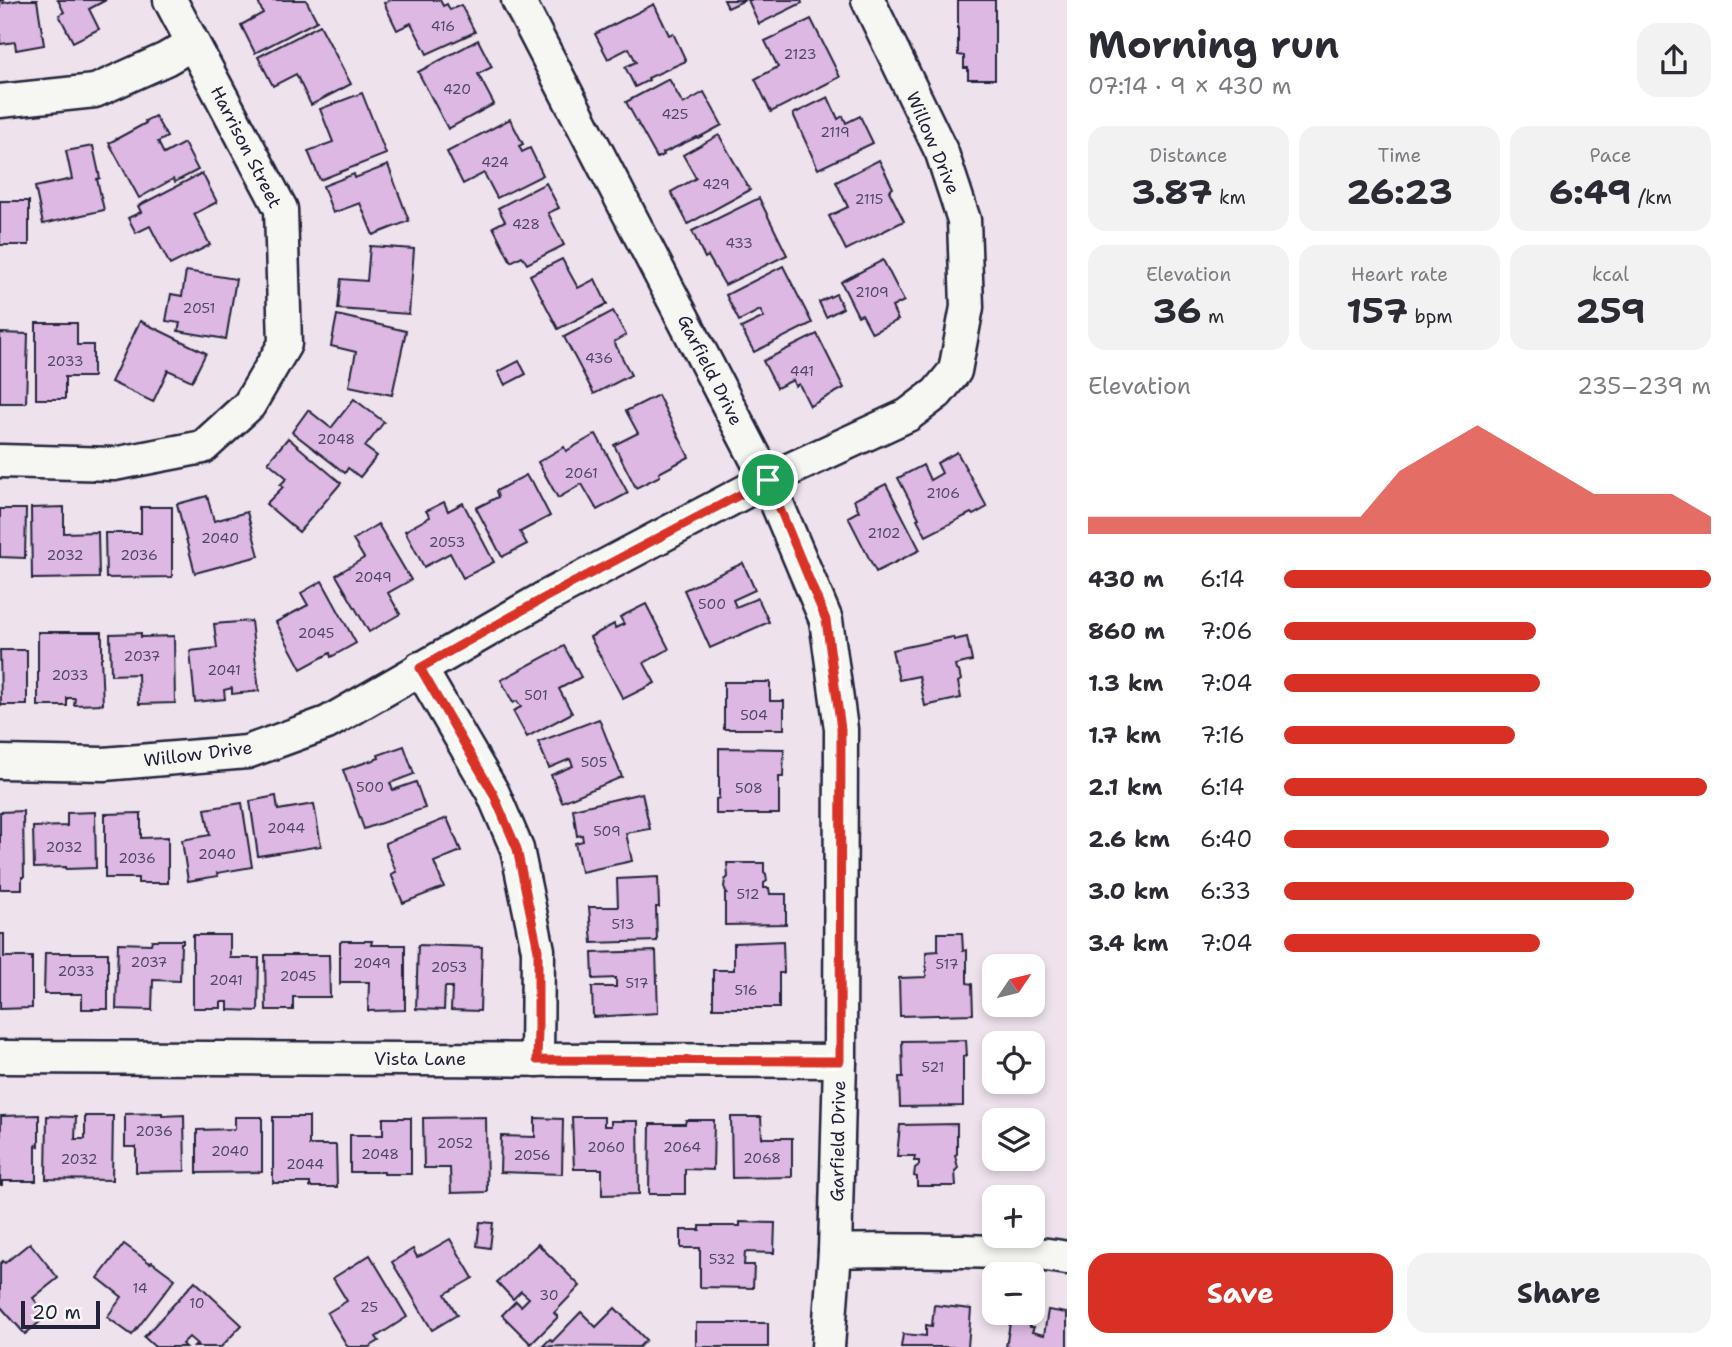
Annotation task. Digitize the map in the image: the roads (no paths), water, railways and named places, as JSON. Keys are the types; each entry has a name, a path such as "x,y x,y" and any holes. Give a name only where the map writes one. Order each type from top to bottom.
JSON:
{"street":[{"name":"Harrison Street","path":"0,461 114,464 203,447 249,405 285,344 281,209 170,0"},
{"name":"Garfield Drive","path":"518,0 768,480 826,620 841,729 840,1061 835,1251 828,1347"},
{"name":"Willow Drive","path":"0,762 104,764 247,752 327,723 546,597 768,480 908,415 937,393 955,371 967,307 964,220 942,153 868,0"},
{"path":"0,101 95,91 166,59 192,44"},
{"path":"420,668 493,793 517,849 538,950 537,1060"},
{"name":"Vista Lane","path":"0,1057 840,1061"},
{"path":"835,1251 976,1252 1067,1258"}]}
